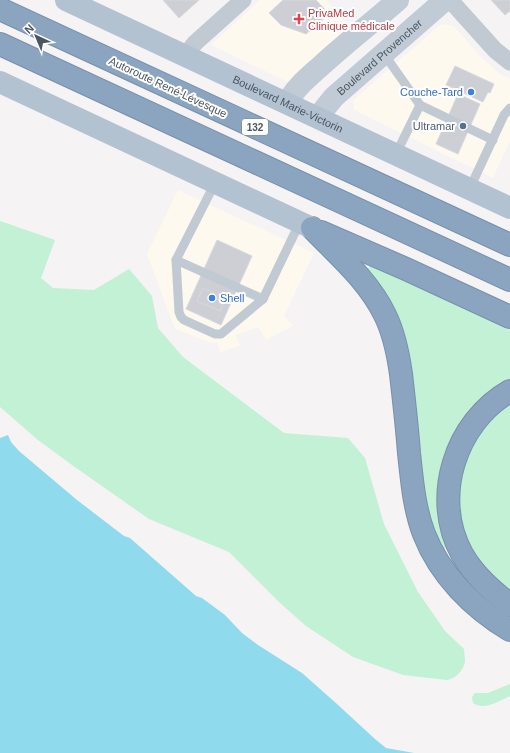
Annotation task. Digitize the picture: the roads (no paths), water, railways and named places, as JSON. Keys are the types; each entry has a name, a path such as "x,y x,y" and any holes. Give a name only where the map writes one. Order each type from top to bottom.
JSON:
{"highway":[{"name":"Autoroute René-Lévesque","path":"0,9 510,245"},
{"path":"0,44 510,280"},
{"path":"306,225 510,317"},
{"path":"306,225 369,288 381,307 391,328 399,358 414,497 420,521 428,543 441,565 465,595 485,614 510,630"},
{"path":"510,391 476,419 466,434 457,454 451,474 448,506 454,537 467,562 486,584 510,604"}],"main road":[{"name":"Boulevard Marie-Victorin","path":"66,0 510,208"},
{"path":"0,82 306,225"}],"street":[{"path":"185,56 195,43 243,0"},
{"path":"288,103 297,88 354,36 398,0"},
{"name":"Boulevard Provencher","path":"318,117 329,102 445,0"},
{"path":"450,0 495,50 510,62"}],"lane":[{"path":"384,54 420,105 493,140"},
{"path":"396,154 420,105"},
{"path":"470,188 504,115 510,108"},
{"path":"215,183 176,260 179,311 184,320 215,334 221,334 263,299 306,225"},
{"path":"176,260 263,299"}],"water":[{"path":"8,435 11,442 19,451 77,500 124,536 130,538 196,596 202,598 225,615 242,633 302,673 386,748 414,753 0,753 0,438"}],"place":[{"name":"PrivaMed Clinique médicale","path":"299,19"},
{"name":"Couche-Tard","path":"471,92"},
{"name":"Ultramar","path":"463,126"},
{"name":"Shell","path":"212,298"}]}
